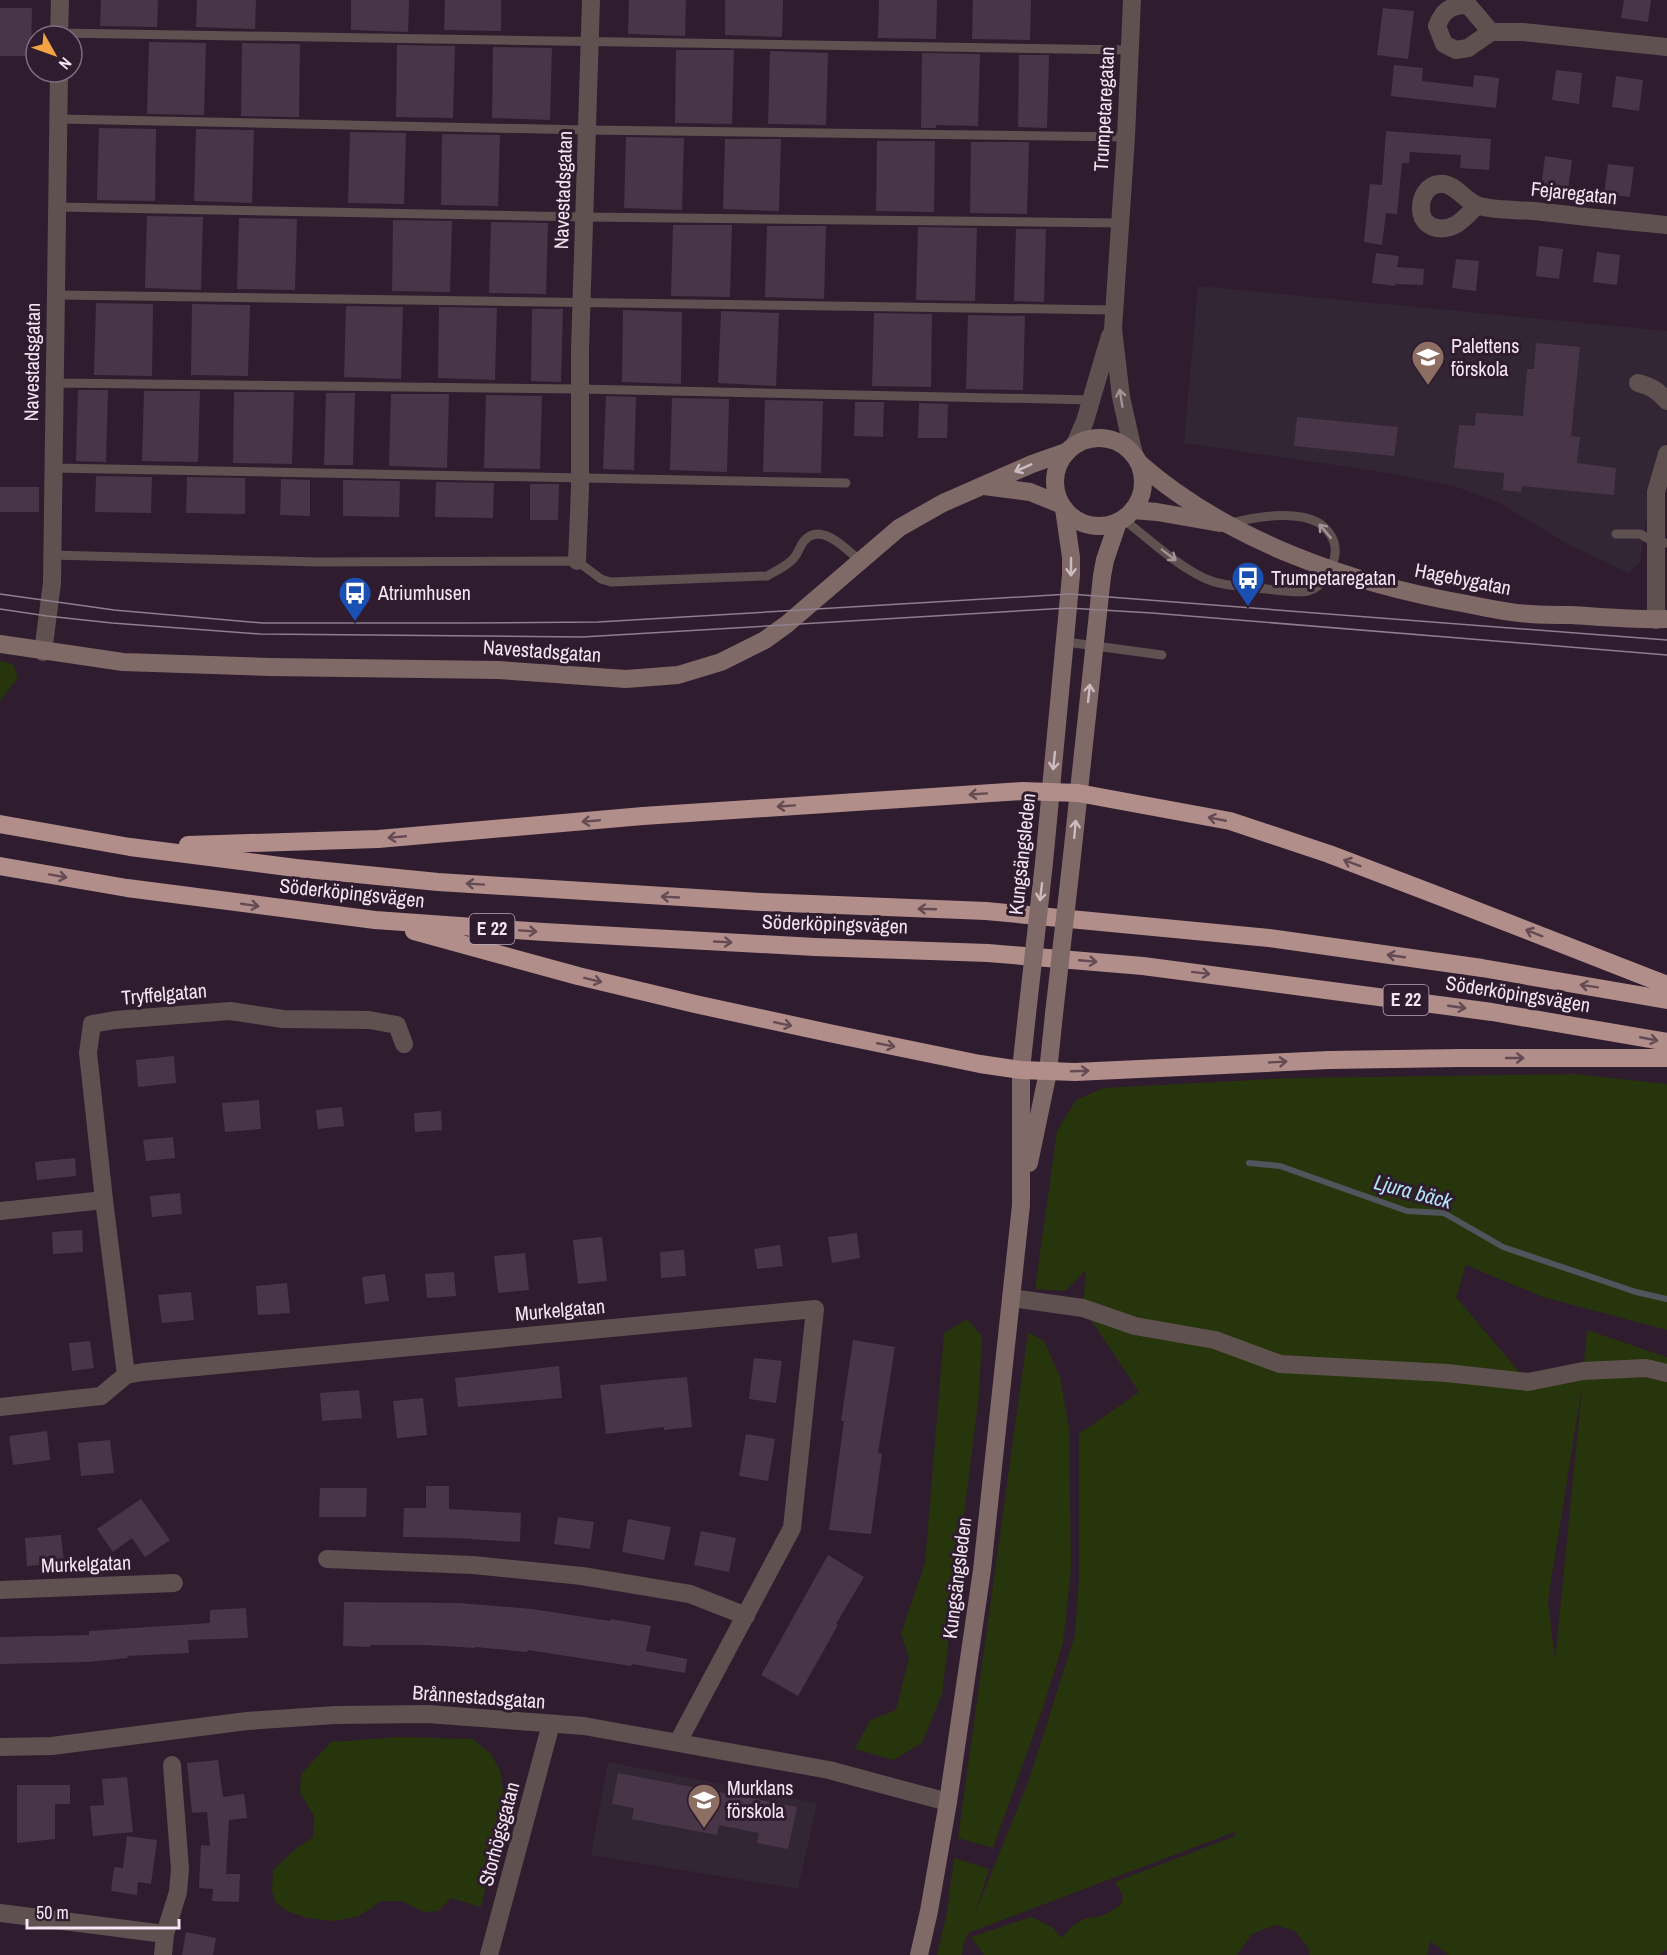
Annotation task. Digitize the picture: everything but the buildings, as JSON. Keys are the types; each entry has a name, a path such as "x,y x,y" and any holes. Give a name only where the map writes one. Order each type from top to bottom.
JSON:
{"highway":[{"path":"130,847 378,838 832,803 1022,791 1078,793 1230,821 1273,835 1428,891 1667,985"},
{"name":"Söderköpingsvägen","path":"0,824 130,847 296,868 438,882 761,902 986,911 1157,926 1345,948 1493,970 1667,1000"},
{"name":"Söderköpingsvägen","path":"0,866 127,888 375,920 815,947 988,953 1143,966 1492,1012 1667,1042"},
{"path":"375,920 578,976 695,1004 840,1036 1021,1070 1048,1072 1341,1060 1667,1058"}],"main road":[{"path":"982,486 1030,492 1062,506 1081,523 1094,526 1107,525 1124,517 1142,493 1143,474 1137,459 1126,446 1112,439 1098,437 1083,440 1070,448 1059,462 1055,473 1054,485 1062,506"},
{"name":"Navestadsgatan","path":"0,644 42,652 135,663 498,670 626,679 678,675 722,662 765,640 787,624 899,528 943,503 1070,448"},
{"name":"Hagebygatan","path":"1137,459 1159,481 1226,524 1298,557 1418,596 1528,614 1661,620"},
{"name":"Kungsängsleden","path":"919,1955 948,1802 982,1570 1012,1298 1021,1205 1021,1070 1066,642 1071,557 1062,506"},
{"name":"Hagebygatan","path":"1124,517 1157,512 1226,524"},
{"name":"Kungsängsleden","path":"1021,1205 1048,1072 1105,560 1124,517"}],"street":[{"path":"59,24 60,0"},
{"name":"Navestadsgatan","path":"577,561 591,0"},
{"name":"Trumpetaregatan","path":"1132,0 1126,137 1113,329 1121,397 1137,459"},
{"path":"1491,32 1523,32 1667,47"},
{"name":"Navestadsgatan","path":"42,652 52,583 59,84"},
{"name":"Fejaregatan","path":"1477,206 1667,225"},
{"name":"Trumpetaregatan","path":"1070,448 1085,421 1113,329"},
{"path":"1638,383 1658,391 1667,401"},
{"path":"1661,620 1657,589 1661,543 1656,492 1667,454"},
{"name":"Tryffelgatan","path":"126,1375 88,1053 92,1024 136,1018 230,1011 283,1019 369,1020 397,1026 404,1044"},
{"path":"0,1211 104,1200"},
{"path":"1012,1298 1083,1308 1135,1326 1215,1340 1280,1364 1447,1373 1528,1382 1583,1371 1646,1368 1667,1373"},
{"name":"Murkelgatan","path":"126,1375 815,1309 792,1528 678,1742"},
{"path":"0,1407 101,1396 126,1375"},
{"path":"327,1558 473,1565 582,1576 690,1594 746,1616"},
{"name":"Murkelgatan","path":"0,1590 174,1583"},
{"name":"Brånnestadsgatan","path":"0,1747 52,1746 247,1721 428,1714 584,1726 829,1770 948,1802"},
{"name":"Storhögsgatan","path":"489,1955 551,1724"},
{"path":"163,1955 165,1934 178,1892 180,1869 172,1765"},
{"path":"0,1913 165,1934"}],"lane":[{"path":"84,34 1130,50"},
{"path":"58,119 587,130 1126,137"},
{"path":"57,207 584,217 1120,223"},
{"path":"56,295 1114,310"},
{"path":"54,383 580,388 1092,400"},
{"path":"53,468 846,483"},
{"path":"1124,517 1192,572 1207,580 1225,585 1308,592 1322,583 1331,569 1335,547 1329,532 1318,522 1301,516 1253,517 1226,524"},
{"path":"1616,534 1640,534 1661,543"},
{"path":"52,555 316,562 577,561 601,579 611,582 766,576 779,570 794,557 805,539 817,535 832,537 860,561"},
{"path":"1066,642 1162,655"}],"shaded area":[{"name":"Palettens förskola","path":"1198,286 1667,331 1667,440 1651,490 1640,562 1628,573 1566,543 1501,504 1454,486 1389,473 1184,443"},
{"name":"Murklans förskola","path":"608,1762 817,1803 798,1889 591,1855"}],"green space":[{"path":"0,661 13,664 18,678 0,701"},
{"path":"1575,1074 1667,1084 1667,1330 1543,1297 1466,1265 1456,1297 1528,1382 1583,1371 1587,1330 1667,1357 1667,1950 1658,1955 1449,1955 1430,1941 1427,1955 1309,1955 1309,1949 1295,1931 1275,1925 1252,1934 1237,1955 984,1955 971,1937 1031,1917 1052,1927 1062,1938 1072,1926 1084,1919 1102,1916 1121,1905 1123,1896 1115,1882 1235,1836 1235,1832 968,1933 962,1955 937,1955 947,1912 954,1858 989,1869 974,1916 1029,1780 1075,1635 1079,1579 1079,1434 1139,1392 1083,1308 1086,1270 1065,1291 1035,1289 1057,1131 1076,1100 1103,1088 1290,1078","holes":["1582,1386 1555,1661 1548,1600"]},
{"path":"967,1319 982,1336 979,1394 942,1694 922,1743 894,1760 855,1749 870,1720 896,1710 909,1658 901,1633 925,1563 944,1333"},
{"path":"1028,1332 1044,1341 1060,1377 1069,1428 1071,1569 1063,1643 1043,1708 993,1848 958,1838"},
{"path":"397,1737 473,1739 490,1753 500,1770 505,1804 481,1907 451,1898 438,1911 424,1912 402,1901 381,1901 359,1916 334,1921 307,1918 287,1911 275,1902 272,1890 273,1870 313,1837 314,1816 300,1793 301,1774 331,1742"}],"waterway":[{"name":"Ljura bäck","path":"1249,1163 1280,1166 1407,1211 1444,1213 1503,1247 1636,1292 1667,1299"}],"tram line":[{"path":"0,594 114,610 263,623 598,622 1070,594 1667,640"},
{"path":"0,609 112,623 260,634 582,637 1068,608 1667,655"}],"place":[{"name":"Palettens förskola","path":"1428,386"},
{"name":"Trumpetaregatan","path":"1248,607"},
{"name":"Atriumhusen","path":"355,622"},
{"name":"Murklans förskola","path":"704,1829"}]}
